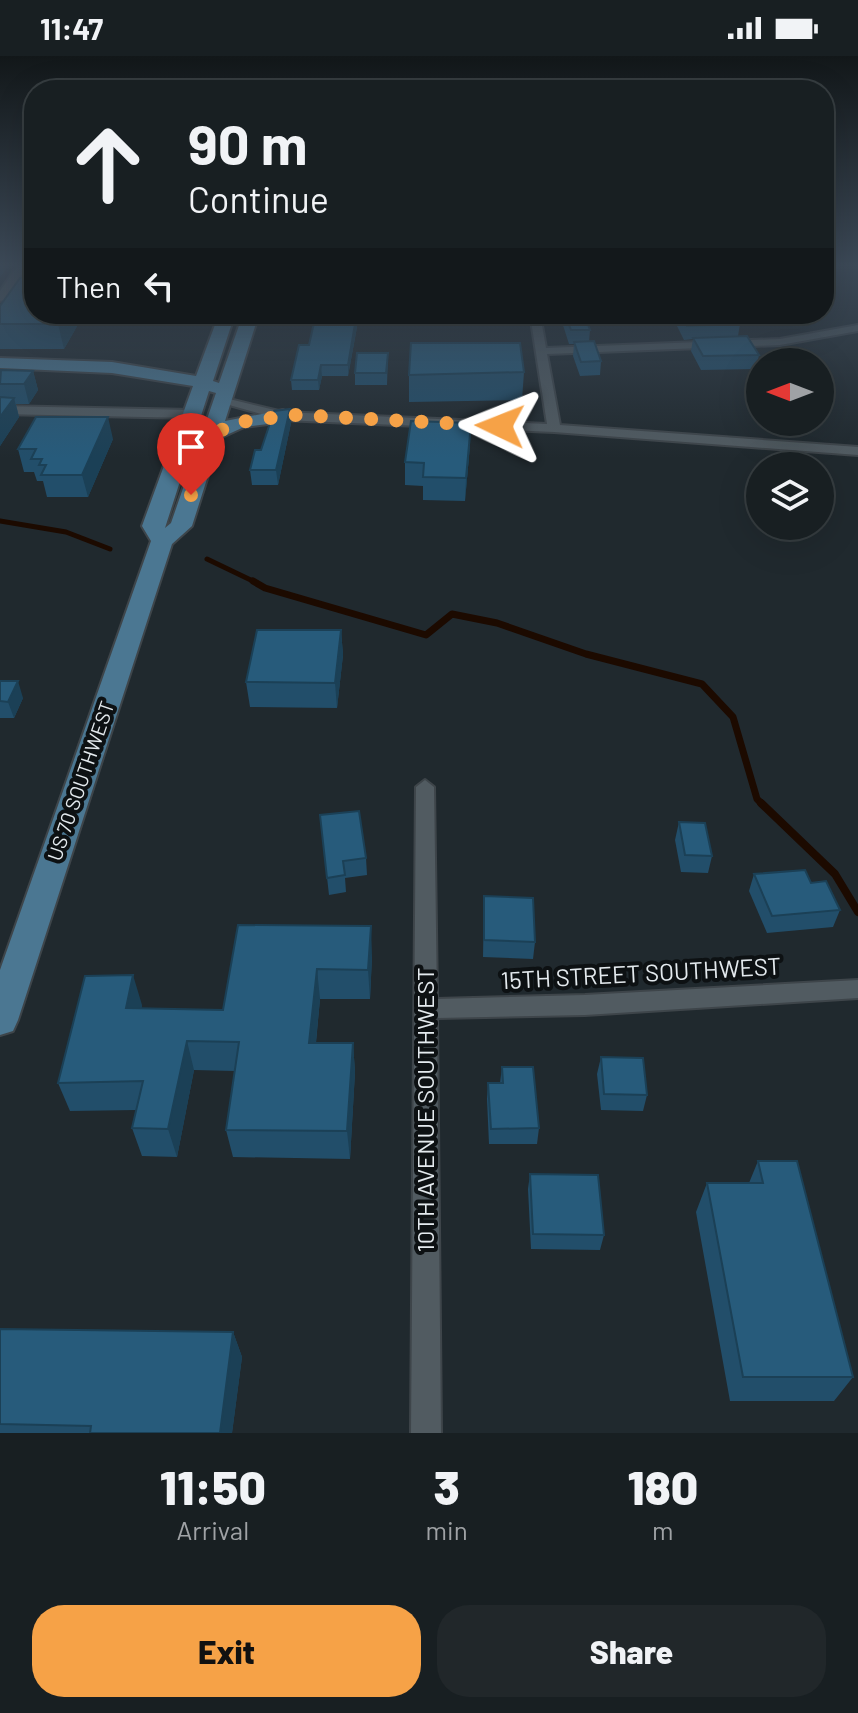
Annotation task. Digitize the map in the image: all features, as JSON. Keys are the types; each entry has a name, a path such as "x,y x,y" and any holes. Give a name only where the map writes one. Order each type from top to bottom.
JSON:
{"main road":[{"path":"119,367 185,358 206,343 212,329"},
{"name":"US 70 SOUTHWEST","path":"162,541 153,526 222,329"},
{"name":"US 70 SOUTHWEST","path":"0,1020 162,541 181,526 246,329"},
{"path":"0,363 119,367 169,374 223,396"},
{"path":"0,372 125,377 201,388"},
{"path":"211,435 239,422 290,416"}],"street":[{"path":"538,329 554,428"},
{"path":"542,351 764,344 851,329"},
{"path":"223,396 290,416 554,428 858,451"},
{"path":"0,410 192,414"},
{"name":"10TH AVENUE SOUTHWEST","path":"425,787 426,1433"},
{"name":"15TH STREET SOUTHWEST","path":"427,1009 856,994"}],"building":[{"path":"313,329 354,329 348,365 321,365 318,380 291,380 299,345 309,345"},
{"path":"747,336 755,348 746,348 746,355 703,356 693,338"},
{"path":"594,341 601,361 581,362 574,342"},
{"path":"411,343 520,343 524,372 409,375"},
{"path":"357,353 388,353 386,373 355,373"},
{"path":"1,370 33,371 24,384 0,384"},
{"path":"0,397 14,398 0,417"},
{"path":"290,409 276,470 250,470 255,450 261,450 274,411"},
{"path":"36,417 108,417 82,475 41,475 46,465 39,465 42,459 31,459 36,449 18,449"},
{"path":"411,421 471,423 466,478 423,477 424,463 405,462"},
{"path":"257,630 341,630 335,683 246,682"},
{"path":"0,681 18,681 8,702 0,701"},
{"path":"359,811 366,858 343,861 345,875 327,878 320,815"},
{"path":"679,822 705,823 712,856 685,855"},
{"path":"805,870 811,883 826,881 840,910 772,916 754,874"},
{"path":"484,896 533,898 535,942 484,940"},
{"path":"238,925 371,926 368,970 317,969 309,1043 353,1043 347,1131 226,1130 239,1042 187,1041 168,1129 132,1128 143,1081 58,1083 85,976 133,975 126,1008 223,1010"},
{"path":"601,1057 643,1058 647,1095 604,1094"},
{"path":"502,1067 533,1067 539,1128 491,1129 488,1083 503,1083"},
{"path":"758,1161 797,1161 853,1377 743,1377 707,1183 763,1183"},
{"path":"530,1174 598,1175 604,1235 533,1234"},
{"path":"0,1329 233,1332 220,1433 90,1433 91,1426 0,1424"}],"waterway":[{"path":"0,521 66,532 110,549"},
{"path":"207,559 254,581"},
{"path":"254,581 265,588 426,635 452,614 497,623 586,654 702,684 733,717 757,799 761,803"},
{"path":"761,803 835,874 858,912"}],"route":[{"path":"191,495 211,435 239,422 296,415 500,426"}]}
